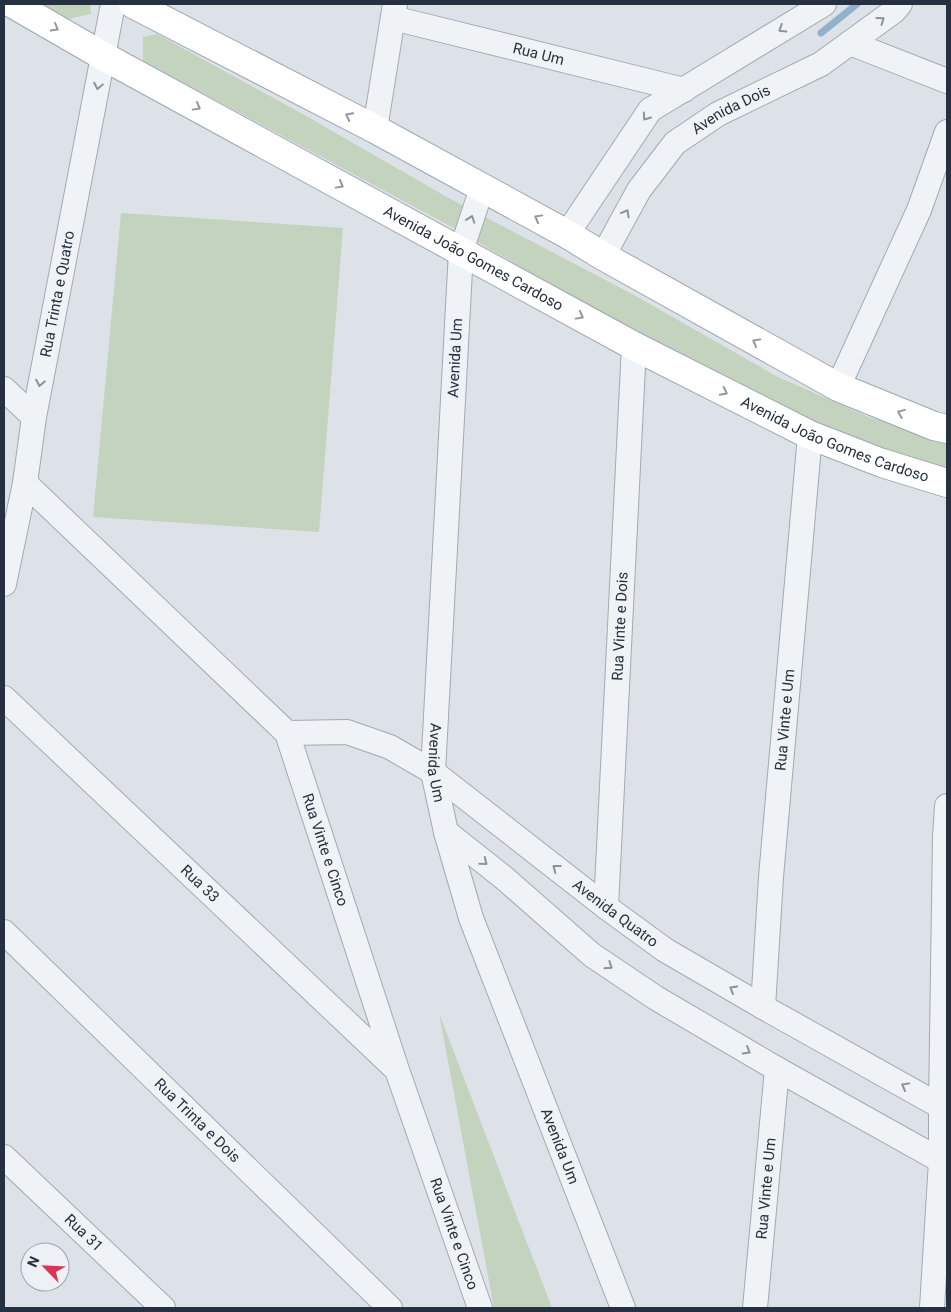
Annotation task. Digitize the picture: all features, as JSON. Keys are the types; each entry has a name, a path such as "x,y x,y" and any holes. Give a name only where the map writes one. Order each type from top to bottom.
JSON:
{"main road":[{"name":"Avenida João Gomes Cardoso","path":"13,4 103,56 634,346 810,435 882,463 947,483"},
{"path":"133,4 375,129 567,234 838,387 934,426 947,429"}],"street":[{"name":"Rua Trinta e Quatro","path":"4,584 25,483 34,417 113,4"},
{"path":"567,234 650,110 824,4"},
{"name":"Avenida Dois","path":"603,256 639,190 674,142 718,114 821,64 894,11 900,4"},
{"path":"375,129 394,11"},
{"name":"Rua Um","path":"394,11 684,90"},
{"path":"850,43 947,81"},
{"path":"838,387 919,210 947,132"},
{"name":"Avenida Um","path":"482,188 461,251 434,772 446,832 471,918 623,1308"},
{"name":"Rua Vinte e Dois","path":"606,907 634,346"},
{"path":"4,389 34,417"},
{"name":"Rua Vinte e Um","path":"763,1007 771,877 810,435"},
{"name":"Rua Vinte e Cinco","path":"25,483 286,733 397,1070 480,1308"},
{"name":"Rua 33","path":"4,698 397,1070"},
{"name":"Avenida Quatro","path":"286,733 347,732 390,747 434,772 606,907 665,950 944,1108"},
{"path":"932,1308 944,1162 947,806"},
{"path":"446,832 503,877 592,955 656,998 777,1069 944,1162"},
{"name":"Rua Trinta e Dois","path":"4,932 390,1308"},
{"name":"Rua Vinte e Um","path":"755,1308 777,1069"},
{"name":"Rua 31","path":"4,1157 163,1308"}],"green space":[{"path":"30,4 90,4 91,14 59,21"},
{"path":"157,34 308,117 445,196 634,295 778,377 871,418 947,437 947,470 861,447 625,327 448,225 143,61 143,37"},
{"path":"121,213 343,228 319,532 93,517"},
{"path":"439,1013 552,1308 494,1308"}],"waterway":[{"path":"821,33 857,4"}]}
